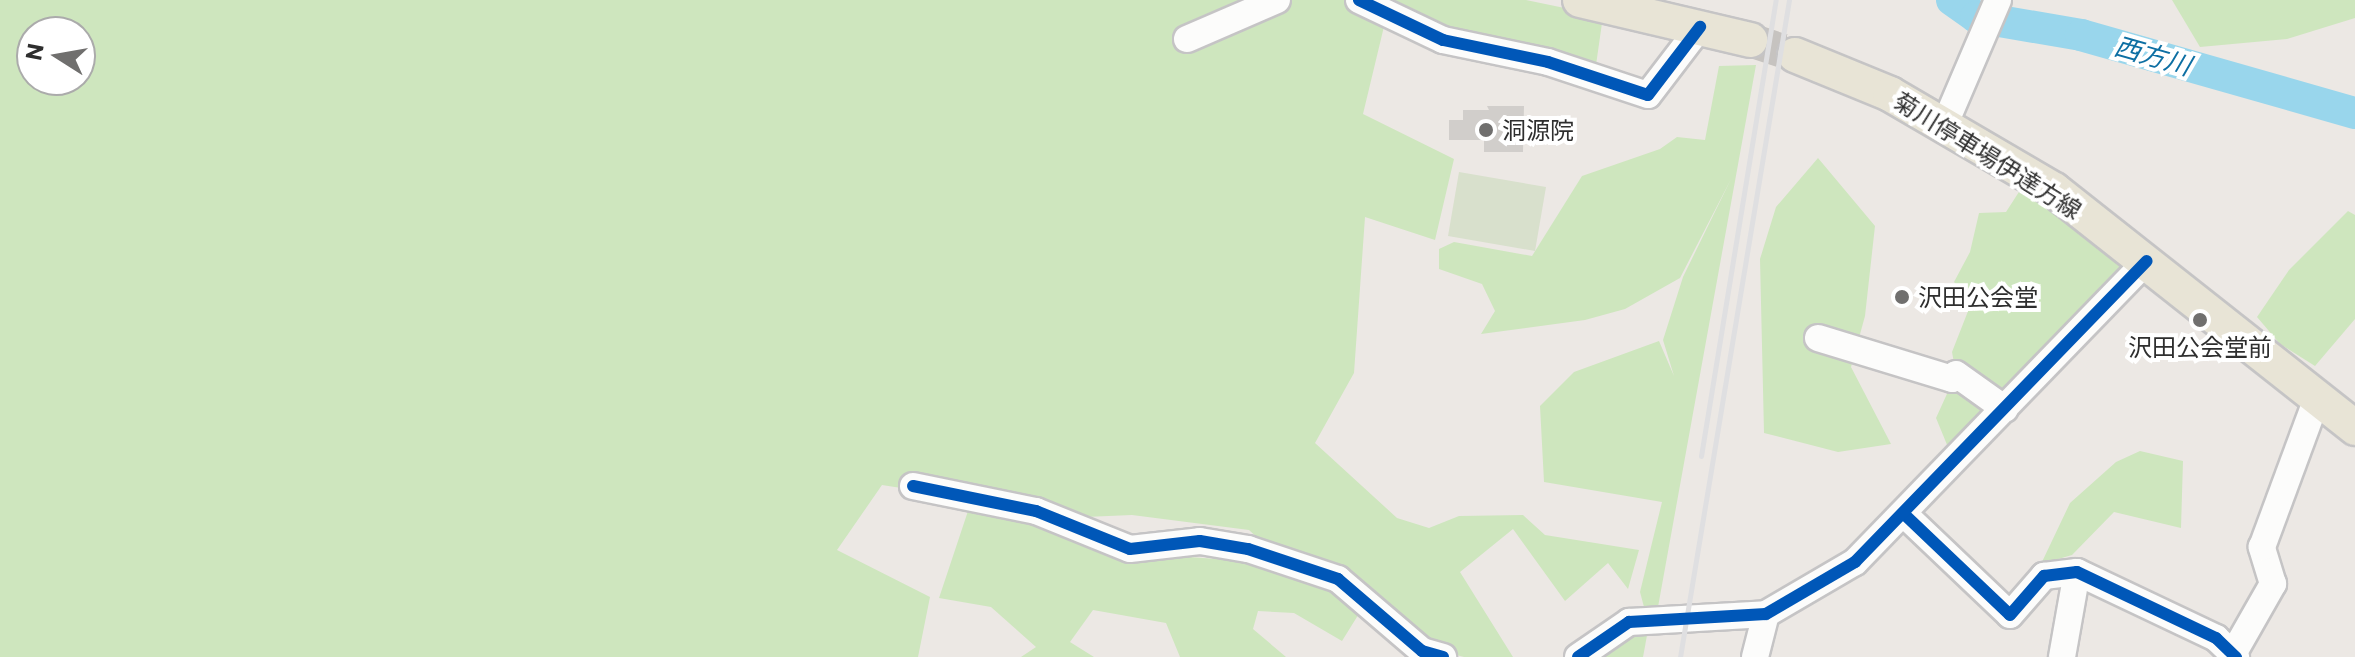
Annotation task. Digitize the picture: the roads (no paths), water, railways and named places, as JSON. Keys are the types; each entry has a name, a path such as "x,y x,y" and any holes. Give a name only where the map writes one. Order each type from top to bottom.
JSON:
{"main road":[{"path":"1580,0 1750,40"},
{"name":"菊川停車場伊達方線","path":"1795,55 1890,94 2054,190 2355,428"}],"street":[{"path":"1187,39 1277,0"},
{"path":"1359,0 1443,40 1548,62 1648,95 1700,27"},
{"path":"1944,126 1994,11"},
{"path":"1590,653 1629,622 1766,614 1855,562 2147,261"},
{"path":"1818,338 1946,380 2005,409"},
{"path":"1927,357 1946,380"},
{"path":"1904,514 2010,615 2044,576 2077,572 2116,586 2164,618 2216,638 2234,656 2273,584 2262,547 2317,398"},
{"path":"913,486 1036,511 1130,549 1200,541 1248,549 1338,579 1422,651 1443,657"},
{"path":"2062,657 2077,572"},
{"path":"1755,657 1766,614"}],"waterway":[{"name":"西方川","path":"1952,0 1976,17 2081,35 2355,113"}],"tunnel":[{"path":"1750,40 1795,55"}],"railway":[{"path":"1701,456 1776,0"},
{"path":"1680,657 1789,0"}],"place":[{"name":"洞源院","path":"1486,130"},
{"name":"沢田公会堂","path":"1902,297"},
{"name":"沢田公会堂前","path":"2200,320"}]}
